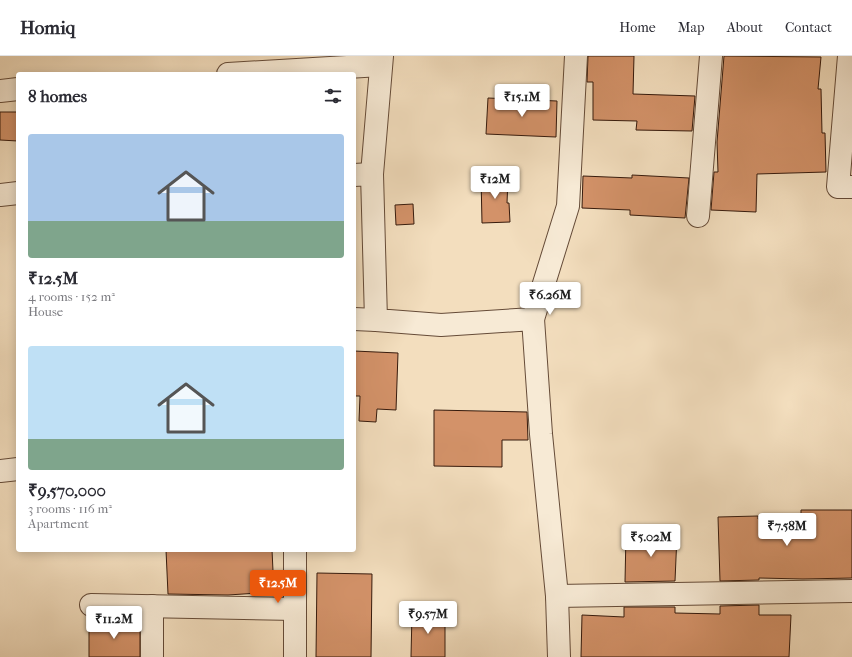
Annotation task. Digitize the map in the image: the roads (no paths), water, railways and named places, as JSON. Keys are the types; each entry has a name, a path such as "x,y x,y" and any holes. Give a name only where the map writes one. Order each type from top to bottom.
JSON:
{"street":[{"path":"559,657 557,596 541,434 533,319 568,206 576,56"},
{"path":"698,216 711,56"},
{"path":"848,56 838,187 852,186"},
{"path":"252,72 382,61 363,175 376,320"},
{"path":"0,91 16,89"},
{"path":"0,195 16,193"},
{"path":"356,319 441,325 533,319"},
{"path":"0,470 16,469"},
{"path":"295,552 295,657"},
{"path":"557,596 852,592"},
{"path":"91,605 295,609"},
{"path":"152,606 152,657"}]}
